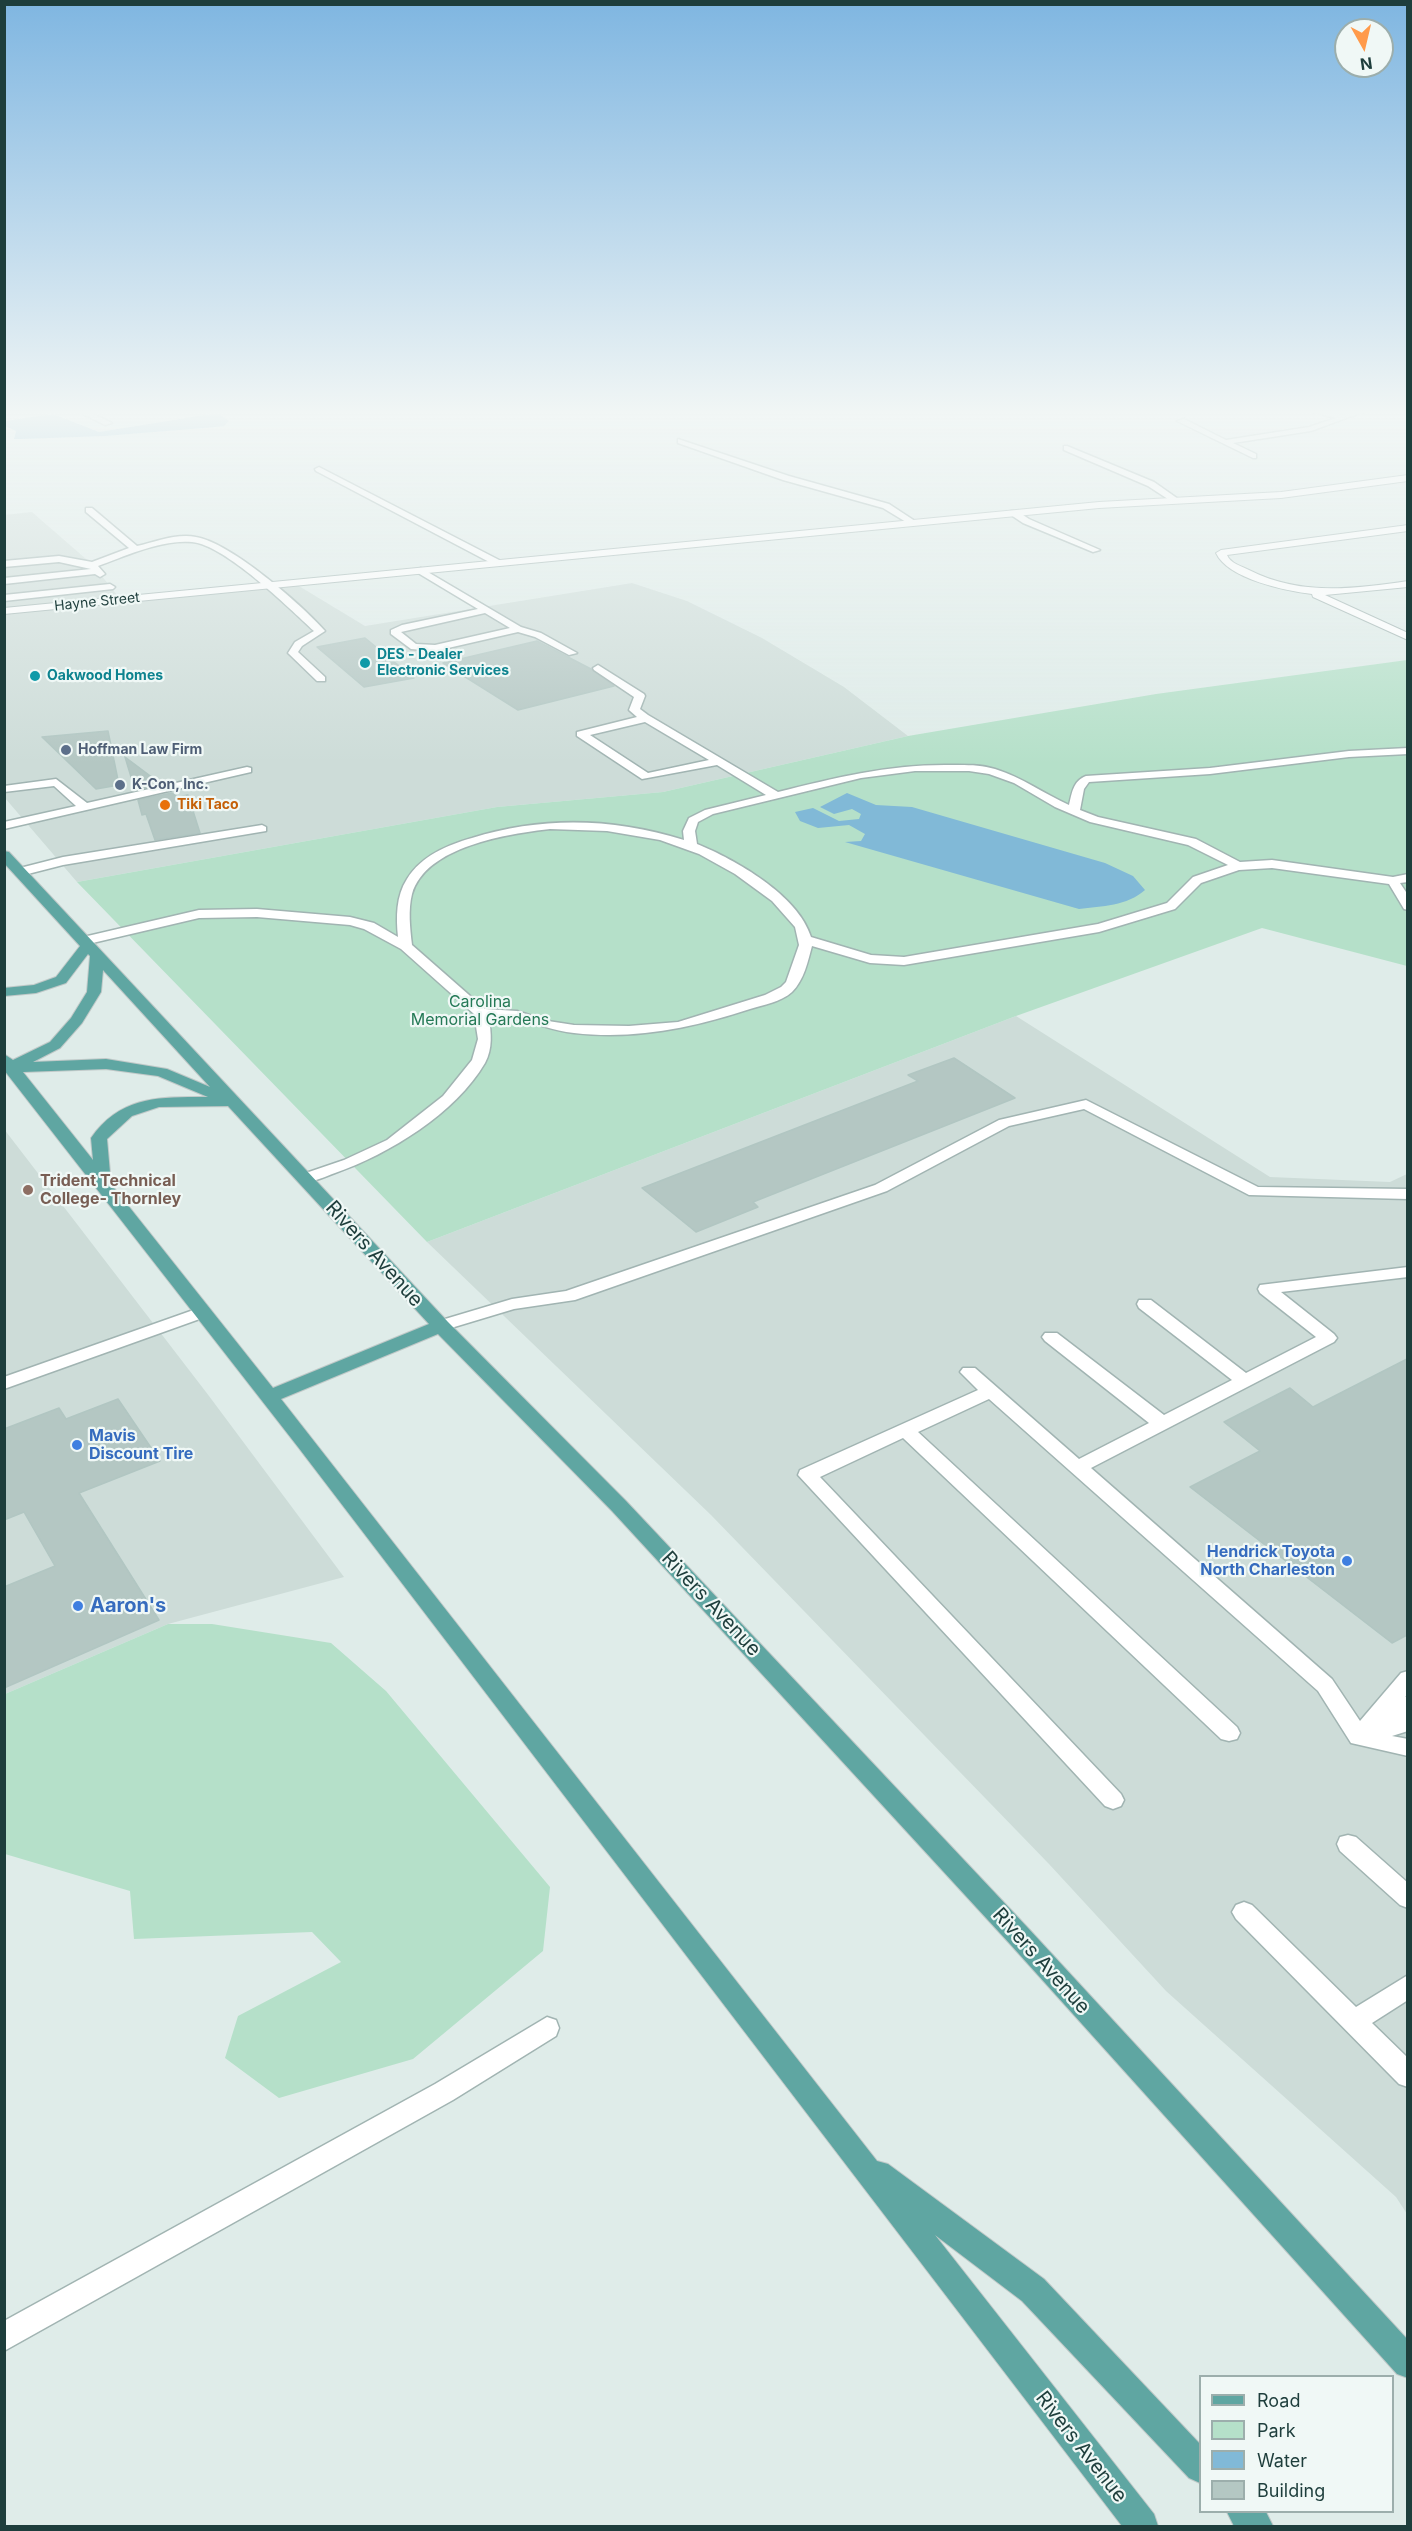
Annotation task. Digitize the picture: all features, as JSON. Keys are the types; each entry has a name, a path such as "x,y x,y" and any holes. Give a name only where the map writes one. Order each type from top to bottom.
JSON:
{"main road":[{"name":"Rivers Avenue","path":"4,855 441,1326 620,1506 1011,1928 1407,2363"},
{"path":"4,992 36,989 61,980 90,947"},
{"path":"7,1065 55,1045 77,1020 94,992 90,947"},
{"path":"7,1065 106,1064 161,1071 234,1101"},
{"name":"Rivers Avenue","path":"7,1065 270,1396 1142,2526"},
{"path":"103,1185 99,1138 126,1113 157,1102 234,1101"},
{"path":"270,1396 441,1326"},
{"path":"859,2160 1033,2289 1199,2466"},
{"path":"1245,2513 1257,2526"}],"street":[{"name":"Hayne Street","path":"4,611 861,528"},
{"path":"1406,528 1221,553 1225,562 1256,579 1292,590 1312,593 1347,592 1407,584"},
{"path":"1312,593 1407,637"}],"lane":[{"path":"110,528 135,549"},
{"path":"432,528 498,563"},
{"path":"1042,528 1096,550"},
{"path":"4,581 95,568 135,549 193,539 215,545 269,586 320,631 297,644 293,653 321,679"},
{"path":"5,563 59,559 95,568 120,600"},
{"path":"421,571 518,629 538,635 572,653"},
{"path":"4,598 111,587"},
{"path":"486,610 402,628 394,632 414,647 435,648 518,629"},
{"path":"598,668 640,696 634,710 775,795"},
{"path":"644,717 581,734 646,777 719,761"},
{"path":"1074,812 1078,788 1086,779 1210,771 1338,755 1407,751"},
{"path":"691,846 689,831 693,820 709,812 861,775 915,768 969,768 991,771 1018,781 1074,812 1094,820 1192,842 1238,866"},
{"path":"4,826 247,770"},
{"path":"4,789 56,782 85,807"},
{"path":"90,947 156,922 199,914 225,913 350,921 369,926 406,946 481,1013 517,1015 548,1025 582,1030 656,1029 692,1025 763,1000 787,989 800,968 806,940 796,919 780,901 753,879 691,846 650,834 616,828 573,826 523,829 482,837 451,849 429,862 411,877 403,908 406,946"},
{"path":"20,872 63,861 262,829"},
{"path":"806,940 870,959 904,961 1099,928 1171,906 1197,880 1238,866 1272,864 1394,881 1407,878"},
{"path":"1394,881 1407,906"},
{"path":"305,1178 349,1163 392,1143 448,1099 479,1061 485,1039 481,1013"},
{"path":"441,1326 512,1304 569,1296 880,1188 1004,1124 1086,1104 1255,1192 1407,1194"},
{"path":"1078,1467 1328,1338 1266,1289 1407,1272"},
{"path":"1145,1304 1244,1381"},
{"path":"4,1383 202,1312"},
{"path":"1051,1337 1162,1423"},
{"path":"969,1372 1325,1685 1359,1737 1407,1748"},
{"path":"991,1391 807,1475 1113,1800"},
{"path":"904,1429 1229,1733"},
{"path":"1359,1737 1407,1679"},
{"path":"1359,1737 1407,1704"},
{"path":"1359,1737 1407,1722"},
{"path":"1348,1844 1407,1898"},
{"path":"1244,1912 1407,2076"},
{"path":"1354,2022 1407,1986"},
{"path":"4,2337 444,2092 547,2028"}],"shaded area":[{"path":"4,528 51,528 93,565 121,600 294,583 365,626 632,583 687,601 762,638 844,687 908,736 663,792 497,807 77,882 5,798"},
{"path":"1016,1016 1270,1177 1390,1182 1407,1174 1407,2214 1396,2197 1166,1991 1049,1864 711,1515 427,1242"},
{"path":"4,1129 209,1396 344,1577 168,1624 5,1694"}],"green space":[{"name":"Carolina Memorial Gardens","path":"1407,660 1407,966 1262,928 1016,1016 427,1242 77,882 497,807 663,792 908,736 1156,694"},
{"path":"168,1624 212,1624 331,1643 386,1691 550,1887 543,1951 413,2059 279,2098 225,2058 238,2016 341,1962 312,1932 134,1939 130,1891 5,1854 5,1694"}],"water":[{"path":"847,793 876,805 912,807 1105,863 1133,876 1145,890 1122,902 1079,909 845,842 861,841 865,834 849,825 818,828 800,821 795,812 813,808 839,821 859,819 861,814 852,809 834,814 820,807"}],"building":[{"name":"DES - Dealer Electronic Services","path":"365,638 414,678 364,687 317,647"},
{"path":"537,641 591,669 614,686 518,710 443,663"},
{"path":"108,731 119,785 96,789 42,737"},
{"path":"125,757 161,784 135,790"},
{"path":"172,793 177,797 188,795 200,833 155,840 146,814 142,815 138,800"},
{"path":"954,1058 1015,1098 753,1202 758,1207 696,1232 642,1188 918,1081 908,1075"},
{"name":"Hendrick Toyota North Charleston","path":"1407,1359 1407,1635 1392,1643 1190,1487 1260,1451 1224,1422 1290,1388 1313,1407"},
{"path":"118,1399 160,1461 79,1493 159,1620 4,1688 4,1587 55,1566 24,1512 4,1520 4,1429 59,1408 66,1419"}],"place":[{"name":"DES - Dealer Electronic Services","path":"365,663"},
{"name":"Oakwood Homes","path":"35,676"},
{"name":"Hoffman Law Firm","path":"66,750"},
{"name":"K-Con, Inc.","path":"120,785"},
{"name":"Tiki Taco","path":"165,805"},
{"name":"Trident Technical College- Thornley","path":"28,1190"},
{"name":"Mavis Discount Tire","path":"77,1445"},
{"name":"Hendrick Toyota North Charleston","path":"1347,1561"},
{"name":"Aaron's","path":"78,1606"}]}
